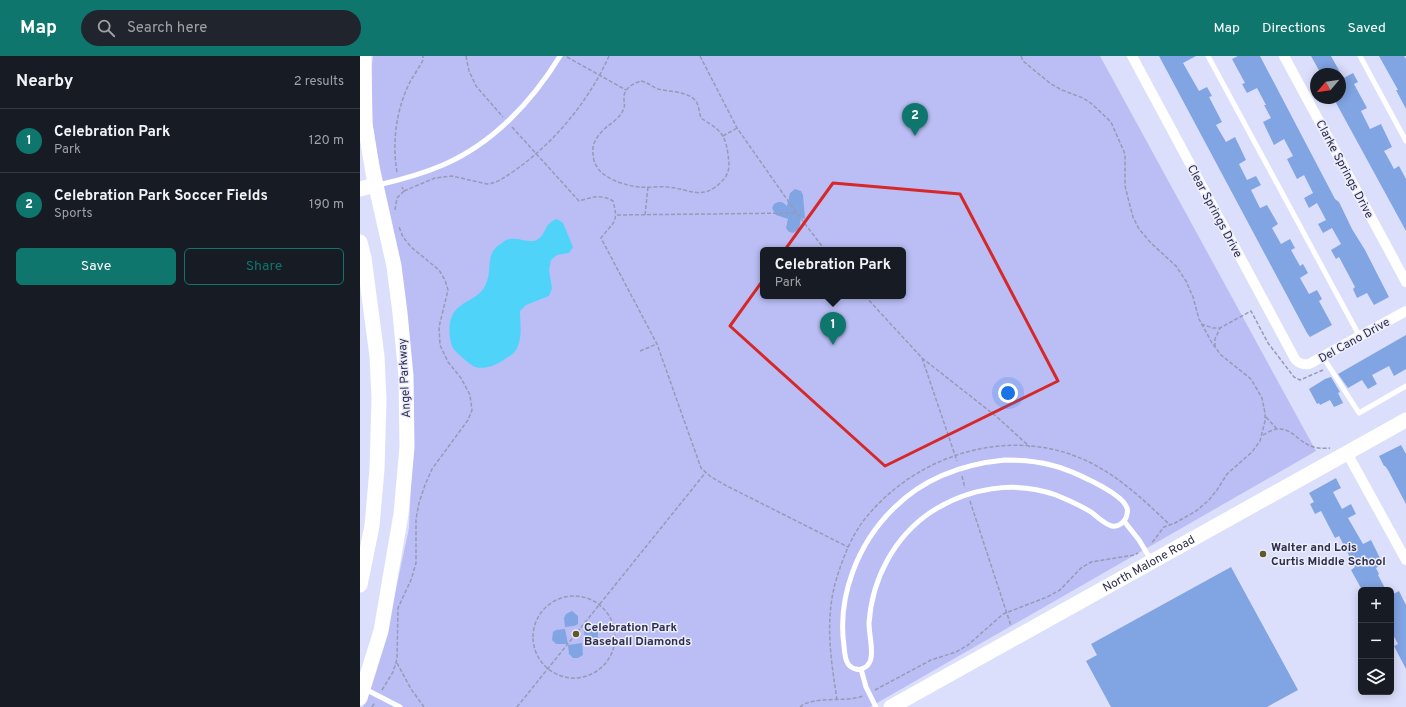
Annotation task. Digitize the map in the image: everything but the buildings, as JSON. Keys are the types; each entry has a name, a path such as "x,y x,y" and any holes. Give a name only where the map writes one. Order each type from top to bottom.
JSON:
{"main road":[{"name":"Angel Parkway","path":"362,692 381,632 401,514 407,447 406,376 400,313 394,266 375,185 365,124 364,56"},
{"path":"360,189 375,185"},
{"path":"360,242 364,258 377,356 379,399 377,469 372,526 360,585"},
{"name":"North Malone Road","path":"891,707 1148,556 1347,453 1406,420"}],"street":[{"name":"Clear Springs Drive","path":"1132,56 1295,359 1301,364"},
{"name":"Clarke Springs Drive","path":"1284,56 1406,282"},
{"name":"Del Cano Drive","path":"1301,364 1309,364 1323,357 1406,311"},
{"path":"1347,453 1406,560"}],"lane":[{"path":"375,185 399,180 443,165 487,138 529,99 560,56"},
{"path":"1208,56 1360,337"},
{"path":"1360,56 1406,141"},
{"path":"1323,357 1359,413 1406,386"},
{"path":"1021,460 1052,465 1082,476 1109,491 1125,504 1127,513 1124,521 1116,526 1111,526 1065,498 1038,490 1023,488 994,488 980,491 940,506 916,524 906,534 882,569 870,611 869,632 871,658 868,666 862,669 856,669 848,665 845,658 843,643 846,598 854,569 866,543 884,518 905,498 930,481 959,468 990,462 1021,460"},
{"path":"1124,521 1148,556"},
{"path":"862,669 869,693 876,707"},
{"path":"362,692 378,695 400,707"}],"path":[{"path":"404,191 399,180 395,158 395,135 403,100 409,84 423,60 423,56"},
{"path":"466,56 470,75 476,86 579,201 599,196 606,197 612,201 617,215 614,222 601,238 656,344 701,468 710,477 848,547"},
{"path":"566,56 626,90"},
{"path":"395,212 397,198 404,191 435,178 452,176 487,184 492,184 502,179 536,154 572,116 588,94 609,56"},
{"path":"700,56 738,128 797,213 823,247"},
{"path":"800,707 803,704 813,701 862,697 931,660 956,652 968,644 1002,614 1047,597 1060,590 1081,568 1091,562 1134,555 1148,556 1153,542 1164,527 1196,511 1208,501 1227,474 1252,452 1262,436 1265,416 1262,398 1251,379 1221,355 1215,347 1201,324 1186,281 1176,266 1151,243 1133,217 1125,186 1125,154 1111,122 1092,104 1083,98 1062,90 1052,84 1023,61 1022,56"},
{"path":"641,81 649,83 656,88 687,95 695,100 698,105 701,118 719,130 723,136 729,167 726,177 716,188 706,193 695,194 668,186 640,187 619,183 606,176 596,166 592,152 595,140 600,132 615,122 622,113 626,90 632,84 641,81"},
{"path":"723,136 738,128"},
{"path":"645,215 648,187"},
{"path":"617,215 797,213"},
{"path":"372,707 393,672 396,662 398,608 416,563 416,519 425,485 432,470 468,420 472,410 470,395 461,378 448,362 440,345 439,327 448,290 445,280 439,270 407,242 403,237 398,224"},
{"path":"868,299 922,358 997,416 1030,447"},
{"path":"1201,324 1213,328 1220,328 1251,311 1268,343 1294,377 1300,380 1326,369"},
{"path":"1215,347 1215,339 1220,328"},
{"path":"640,351 656,344"},
{"path":"1265,416 1277,429"},
{"path":"1262,436 1277,429 1293,432 1309,445 1323,448 1332,447"},
{"path":"837,700 831,653 829,621 836,578 848,547 863,521 889,494 912,476 934,464 955,455 999,447 1020,446 1044,448 1068,454 1103,470 1129,488 1170,525"},
{"path":"517,707 706,472"},
{"path":"569,596 585,597 599,605 610,617 615,632 613,649 606,663 593,673 578,678 562,677 547,669 537,656 533,641 534,625 541,611 554,601 569,596"},
{"path":"396,662 411,689 424,707"}],"highlighted area":[{"path":"833,183 960,194 1058,381 885,466 730,326"}],"shaded area":[{"path":"373,56 1100,56 1316,451 870,707 363,707 390,617 409,528 414,427 401,264 377,153 373,127 370,80"},
{"path":"557,219 563,223 573,247 569,253 557,255 551,260 549,270 552,288 549,296 526,305 520,311 520,341 514,353 490,367 481,368 473,366 453,348 450,332 452,316 459,307 482,291 488,280 491,257 496,247 509,239 534,241 541,236 549,224"}],"place":[{"name":"Celebration Park Soccer Fields","path":"915,136"},
{"name":"Celebration Park","path":"833,345"},
{"name":"Walter and Lois Curtis Middle School","path":"1263,554"},
{"name":"Celebration Park Baseball Diamonds","path":"576,634"}]}
